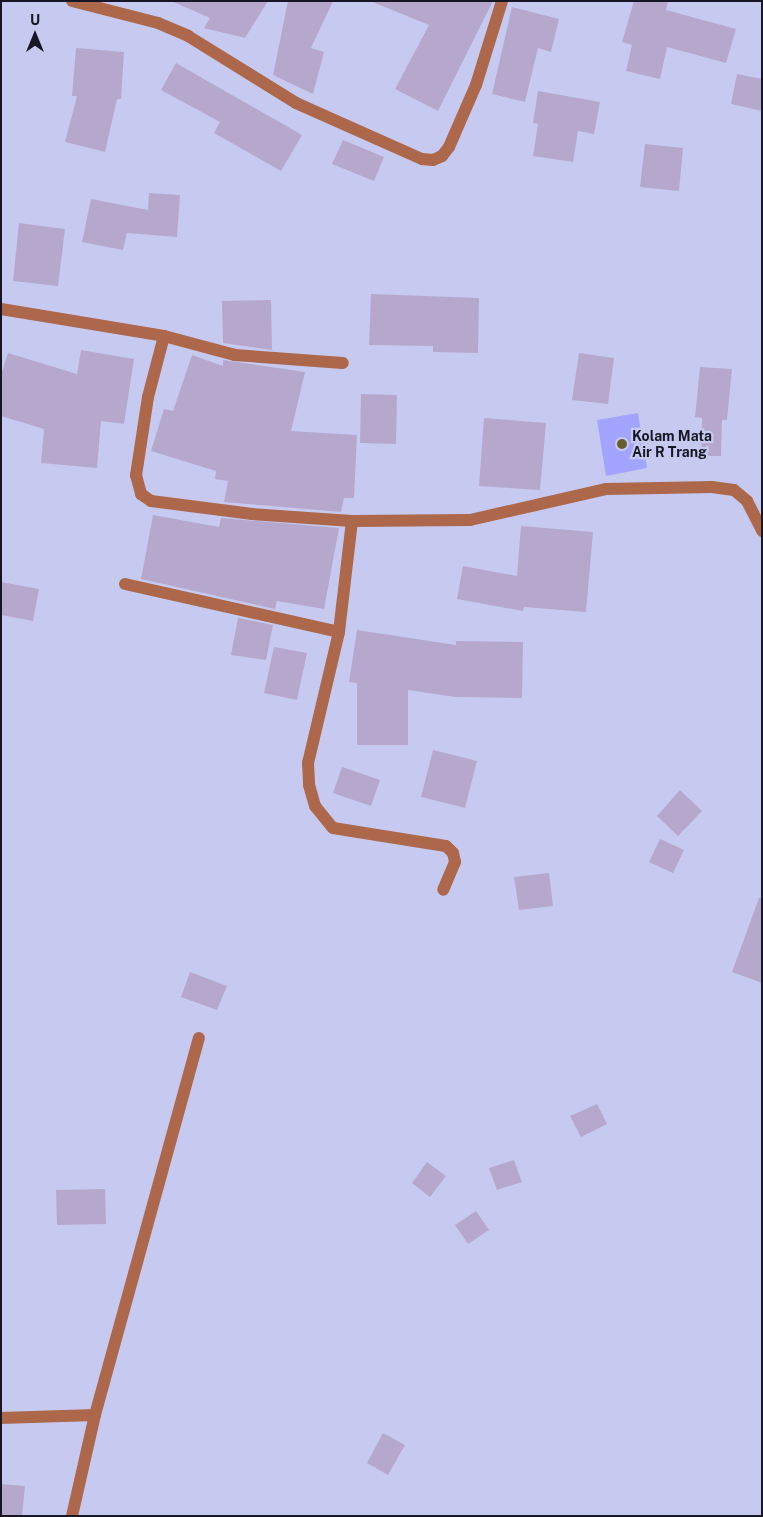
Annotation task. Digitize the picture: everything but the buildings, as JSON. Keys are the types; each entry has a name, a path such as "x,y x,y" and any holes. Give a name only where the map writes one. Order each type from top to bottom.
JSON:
{"street":[{"path":"72,1 158,23 188,36 296,103 422,159 433,160 442,156 448,147 476,85 502,1"},
{"path":"1,309 164,336 234,355 343,363"},
{"path":"164,336 148,397 136,475 141,494 151,501 191,508 352,521 470,520 606,489 712,487 734,490 747,501 762,531"},
{"path":"352,521 339,632 308,763 308,784 315,806 333,828 446,846 453,853 455,862 443,890"},
{"path":"125,584 339,632"},
{"path":"72,1516 95,1415 199,1038"},
{"path":"1,1418 95,1415"}],"water":[{"name":"Kolam Mata Air R Trang","path":"638,413 647,468 606,476 597,420"}],"place":[{"name":"Kolam Mata Air R Trang","path":"622,444"}]}
